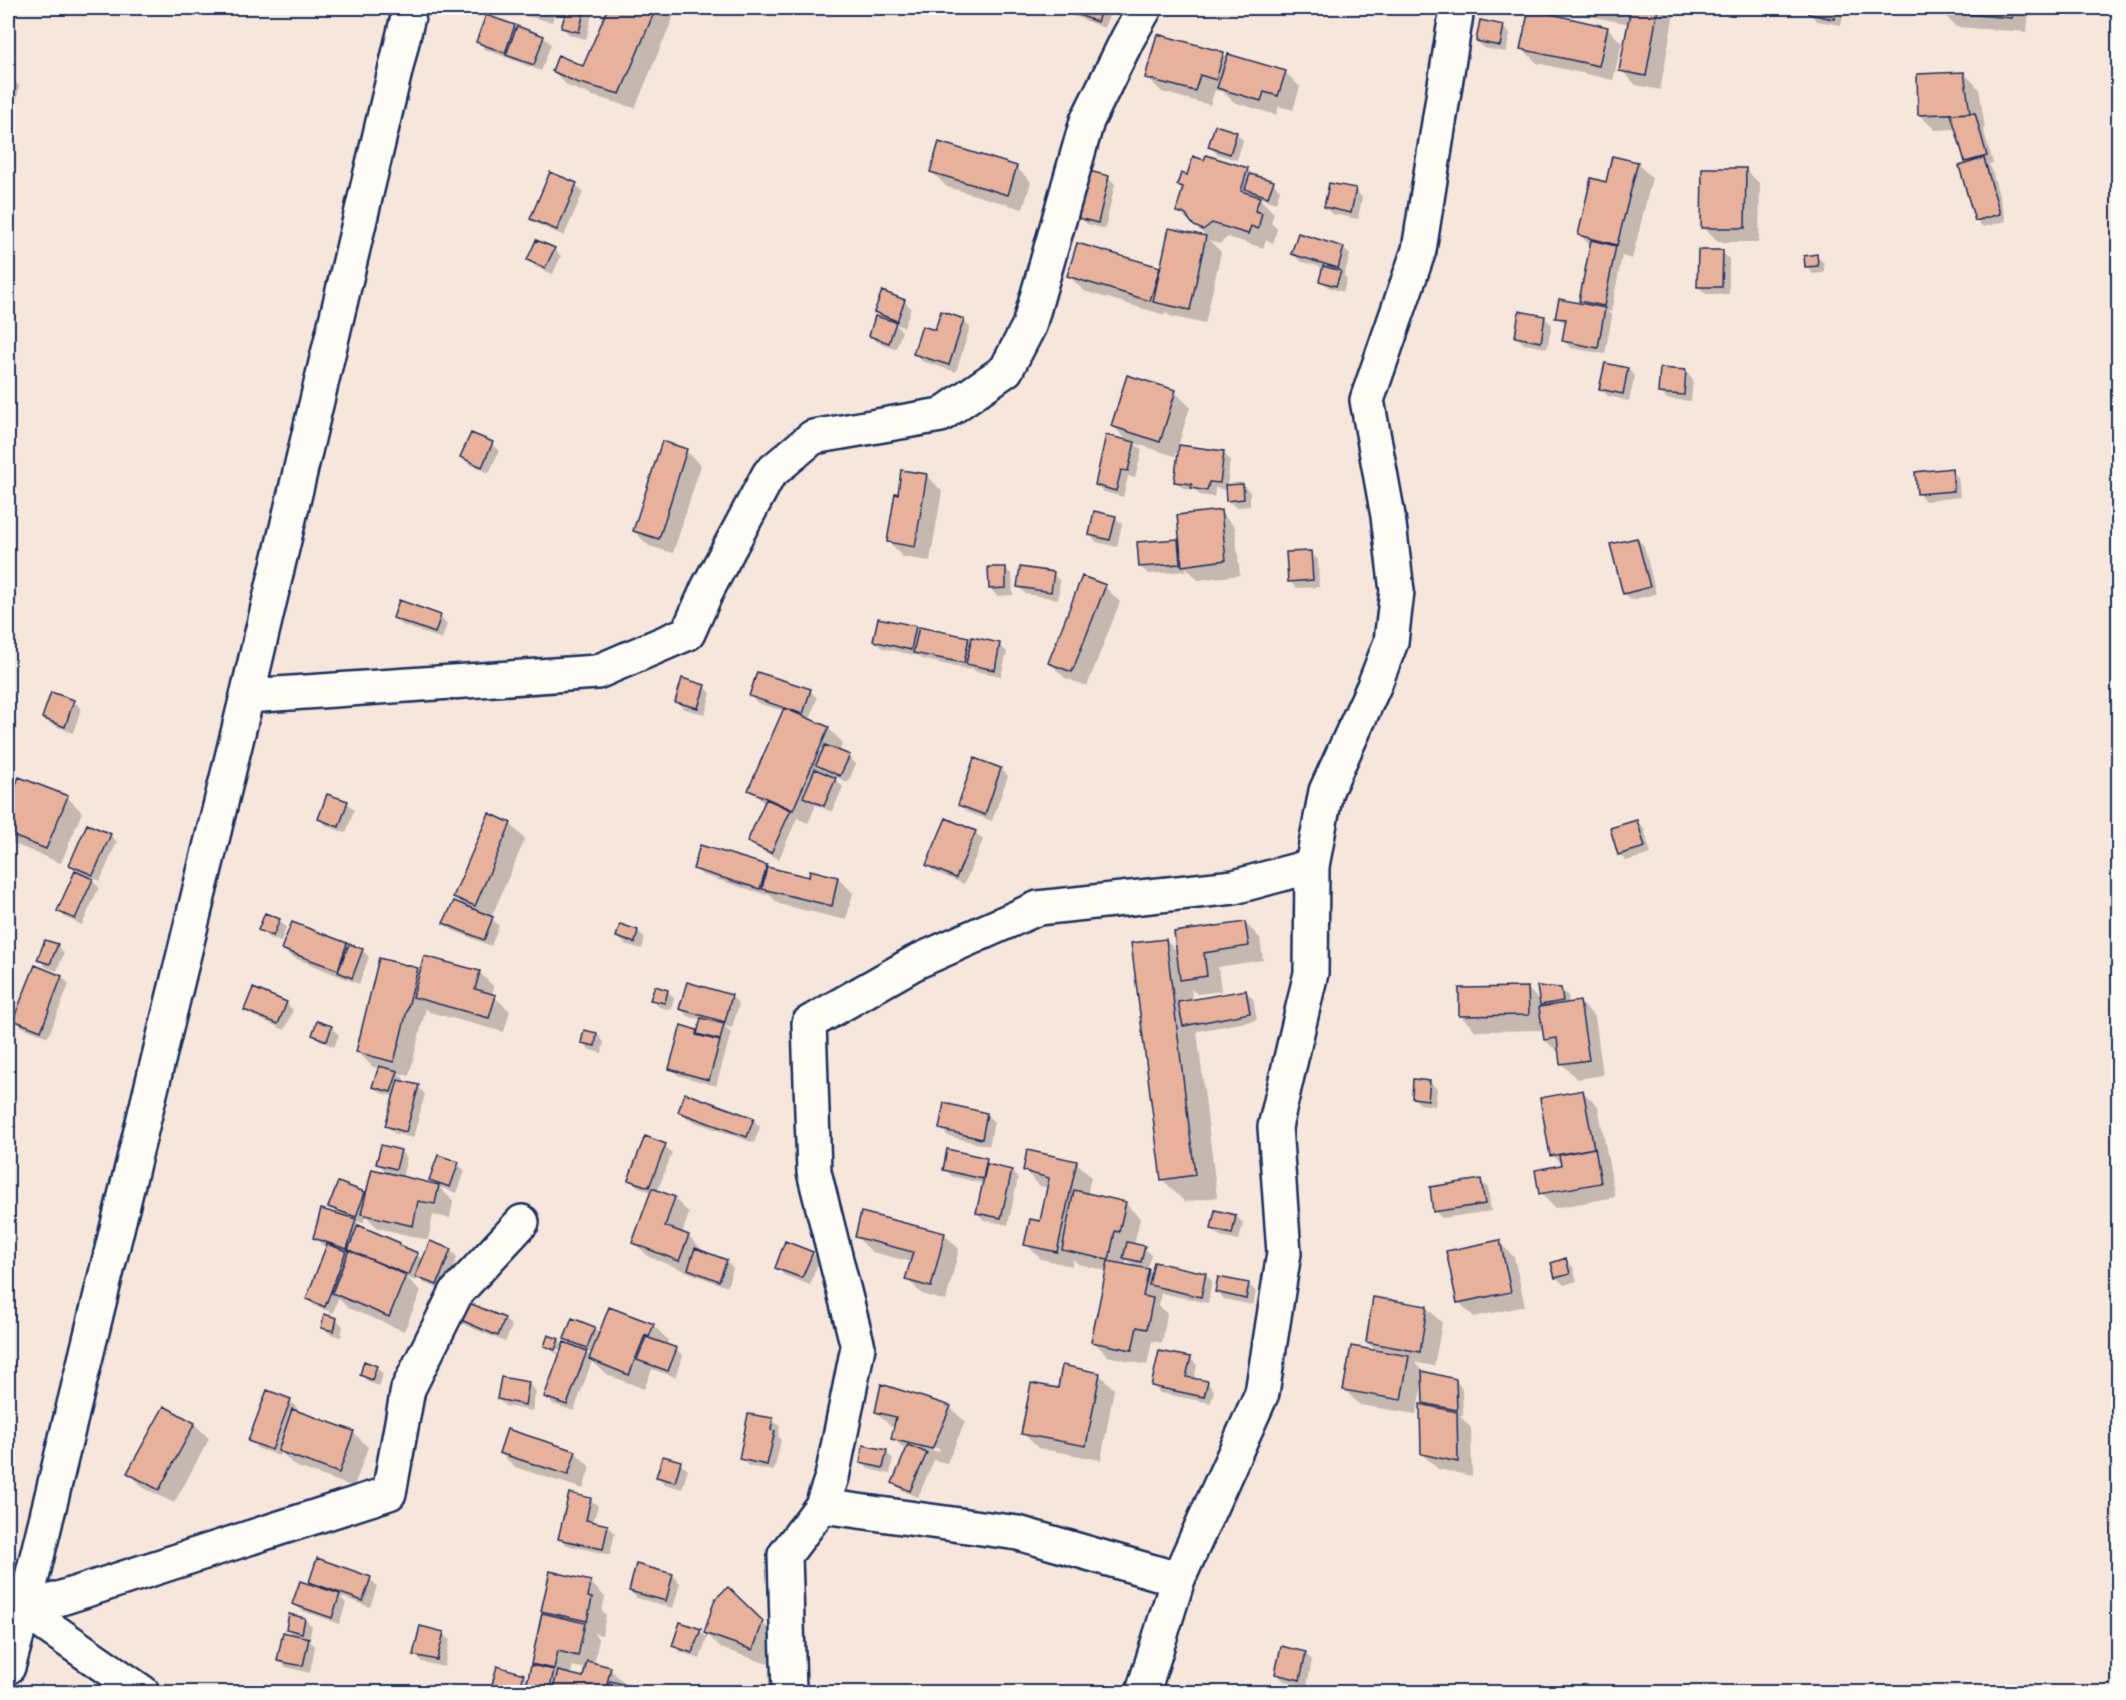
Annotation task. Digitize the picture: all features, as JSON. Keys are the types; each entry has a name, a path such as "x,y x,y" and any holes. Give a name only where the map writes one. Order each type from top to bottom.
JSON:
{"street":[{"path":"8,1667 24,1610 247,696 410,8"},
{"path":"247,696 597,672 688,633 708,588 769,474 813,437 941,415 1006,370 1029,326 1087,120 1145,8"},
{"path":"1143,1692 1178,1579 1262,1394 1284,1253 1275,1126 1311,973 1312,866 1326,791 1374,686 1391,642 1396,591 1388,516 1367,400 1419,250 1457,8"},
{"path":"789,1692 785,1555 822,1506 832,1477 858,1347 814,1172 809,1023 916,962 1038,908 1234,887 1312,866"},
{"path":"24,1610 389,1493 408,1389 456,1293 522,1222"},
{"path":"822,1506 1018,1533 1178,1579"},
{"path":"24,1610 142,1692"}],"building":[{"path":"567,8 585,8 579,32 561,28"},
{"path":"608,8 656,8 620,94 576,82 552,71 558,55 583,66"},
{"path":"1061,8 1102,8 1097,22"},
{"path":"1605,8 1658,8 1646,76 1619,71 1630,12"},
{"path":"1809,8 1836,8 1834,19 1808,14"},
{"path":"1940,8 2013,8 2012,18 1940,12"},
{"path":"1529,9 1608,27 1599,66 1520,49"},
{"path":"486,15 515,25 505,53 476,42"},
{"path":"1480,20 1504,25 1500,46 1476,41"},
{"path":"517,26 544,36 534,65 506,55"},
{"path":"1157,34 1224,52 1216,80 1200,75 1195,91 1145,78"},
{"path":"1228,54 1286,71 1278,96 1264,92 1261,101 1217,88"},
{"path":"1964,72 1970,113 1918,115 1917,74"},
{"path":"1975,113 1987,156 1965,162 1951,114"},
{"path":"1215,125 1237,132 1230,154 1208,147"},
{"path":"939,142 1017,166 1008,195 930,172"},
{"path":"1206,155 1248,168 1241,191 1260,197 1255,211 1262,213 1258,229 1251,226 1248,234 1212,223 1203,230 1194,226 1185,214 1176,212 1183,187 1177,185 1181,173 1187,175 1193,156 1204,160"},
{"path":"1612,156 1638,162 1617,245 1578,235 1591,178 1606,182"},
{"path":"1984,158 2000,214 1975,221 1959,166"},
{"path":"1702,168 1746,168 1745,228 1701,228"},
{"path":"1089,171 1109,176 1098,223 1078,218"},
{"path":"550,172 577,183 557,230 530,219"},
{"path":"1250,174 1274,181 1268,197 1245,189"},
{"path":"1329,183 1356,188 1351,213 1324,207"},
{"path":"1169,228 1206,236 1190,310 1153,302"},
{"path":"1298,233 1344,247 1338,268 1291,254"},
{"path":"536,240 555,248 545,268 527,260"},
{"path":"1591,240 1616,246 1604,306 1579,301"},
{"path":"1077,243 1160,267 1150,301 1067,276"},
{"path":"1698,250 1723,250 1722,287 1697,287"},
{"path":"1817,254 1818,266 1805,267 1804,256"},
{"path":"1323,266 1341,271 1336,286 1319,281"},
{"path":"882,291 905,300 897,321 874,312"},
{"path":"1559,299 1605,308 1598,348 1562,341 1566,319 1555,318"},
{"path":"941,311 964,319 949,365 913,354 922,326 935,330"},
{"path":"1519,311 1545,316 1541,342 1515,337"},
{"path":"875,316 896,322 889,343 869,336"},
{"path":"1605,363 1628,368 1623,394 1599,389"},
{"path":"1660,368 1686,370 1684,395 1658,393"},
{"path":"1127,375 1176,390 1160,442 1111,426"},
{"path":"471,433 493,442 482,467 460,457"},
{"path":"1106,435 1135,442 1128,471 1121,470 1116,491 1095,485"},
{"path":"662,441 687,449 659,539 633,531"},
{"path":"1179,445 1224,451 1220,483 1209,482 1207,491 1191,488 1192,484 1174,482"},
{"path":"1952,468 1954,491 1917,494 1915,472"},
{"path":"901,470 927,474 915,547 887,542"},
{"path":"1243,484 1244,499 1226,501 1225,485"},
{"path":"1221,510 1226,560 1182,566 1177,515"},
{"path":"1094,511 1116,516 1110,540 1089,535"},
{"path":"1637,538 1650,587 1623,594 1610,544"},
{"path":"1178,539 1180,564 1139,567 1137,542"},
{"path":"1311,551 1313,580 1288,582 1286,552"},
{"path":"988,567 1006,567 1006,588 989,589"},
{"path":"1020,567 1054,572 1051,592 1017,587"},
{"path":"1082,576 1106,585 1072,672 1048,663"},
{"path":"399,600 441,615 435,633 393,618"},
{"path":"878,618 916,626 911,650 873,641"},
{"path":"919,627 969,637 964,663 913,653"},
{"path":"972,637 1000,643 995,670 966,664"},
{"path":"757,672 811,689 803,714 749,696"},
{"path":"682,678 705,685 698,708 675,702"},
{"path":"51,692 74,700 65,727 42,718"},
{"path":"784,708 829,727 793,810 748,790"},
{"path":"825,745 850,755 840,776 816,765"},
{"path":"974,758 1001,768 985,815 958,805"},
{"path":"815,769 836,778 824,806 803,797"},
{"path":"19,777 68,796 46,849 8,834 8,805"},
{"path":"327,794 348,801 339,827 318,819"},
{"path":"766,799 791,810 771,853 747,842"},
{"path":"489,813 511,823 475,906 453,897"},
{"path":"946,818 976,831 956,878 926,865"},
{"path":"1637,820 1645,847 1618,855 1610,828"},
{"path":"87,824 111,834 93,875 69,865"},
{"path":"700,845 767,865 760,889 693,869"},
{"path":"767,867 809,877 810,870 838,877 832,906 762,889"},
{"path":"75,871 93,879 75,919 57,911"},
{"path":"454,901 493,917 484,940 443,923"},
{"path":"265,913 280,919 273,936 258,930"},
{"path":"292,922 347,943 338,970 281,949"},
{"path":"1245,922 1249,946 1204,953 1207,976 1180,980 1174,932"},
{"path":"620,924 638,930 635,943 616,937"},
{"path":"1166,939 1195,1175 1161,1180 1131,943"},
{"path":"45,940 58,944 50,964 37,960"},
{"path":"349,944 363,949 352,978 338,972"},
{"path":"424,956 480,971 475,989 496,995 489,1018 413,997"},
{"path":"379,958 418,968 394,1062 356,1052"},
{"path":"35,965 62,976 41,1031 13,1020"},
{"path":"687,982 732,995 725,1022 679,1009"},
{"path":"655,986 668,990 665,1003 650,1000"},
{"path":"1537,986 1561,988 1563,1001 1540,1005"},
{"path":"1528,987 1529,1015 1459,1016 1459,988"},
{"path":"253,988 287,1002 278,1024 244,1010"},
{"path":"1246,990 1250,1013 1183,1026 1178,1002"},
{"path":"1580,1001 1589,1060 1560,1064 1557,1038 1544,1040 1539,1007"},
{"path":"701,1018 724,1024 720,1040 697,1034"},
{"path":"317,1021 332,1026 327,1041 312,1035"},
{"path":"681,1025 697,1030 696,1035 720,1041 709,1080 669,1069"},
{"path":"584,1030 597,1033 595,1046 581,1043"},
{"path":"379,1066 398,1071 391,1092 372,1087"},
{"path":"1413,1079 1430,1081 1428,1100 1412,1098"},
{"path":"398,1080 419,1085 406,1132 385,1126"},
{"path":"1583,1090 1594,1148 1550,1156 1540,1098"},
{"path":"685,1093 754,1118 747,1137 678,1112"},
{"path":"944,1103 987,1113 982,1139 939,1129"},
{"path":"645,1136 666,1144 649,1187 628,1180"},
{"path":"381,1145 401,1150 396,1169 376,1164"},
{"path":"1595,1148 1601,1183 1539,1194 1535,1170 1561,1165 1559,1155"},
{"path":"947,1149 987,1158 983,1179 943,1170"},
{"path":"1027,1150 1077,1161 1057,1252 1024,1245 1030,1219 1040,1221 1049,1178 1023,1171"},
{"path":"438,1155 459,1162 450,1187 429,1180"},
{"path":"987,1164 1012,1170 1001,1218 976,1213"},
{"path":"372,1169 439,1185 435,1204 418,1201 413,1226 361,1214"},
{"path":"1481,1179 1485,1204 1433,1212 1430,1187"},
{"path":"338,1182 365,1192 356,1217 328,1207"},
{"path":"652,1188 675,1197 665,1226 689,1235 679,1261 632,1243"},
{"path":"1074,1190 1126,1202 1119,1232 1115,1231 1109,1260 1062,1250"},
{"path":"321,1209 356,1219 347,1249 313,1238"},
{"path":"1215,1210 1236,1215 1232,1234 1211,1229"},
{"path":"861,1212 945,1233 931,1287 905,1280 913,1252 855,1237"},
{"path":"358,1225 418,1253 409,1275 348,1250"},
{"path":"1500,1240 1511,1292 1457,1303 1446,1251"},
{"path":"430,1241 451,1249 437,1285 415,1277"},
{"path":"785,1241 813,1252 802,1278 775,1268"},
{"path":"1127,1242 1145,1246 1141,1262 1123,1258"},
{"path":"327,1244 346,1251 325,1307 306,1299"},
{"path":"695,1248 727,1260 719,1281 688,1269"},
{"path":"349,1250 406,1275 389,1317 332,1293"},
{"path":"1566,1258 1570,1274 1555,1278 1551,1263"},
{"path":"1108,1261 1149,1269 1143,1296 1153,1298 1147,1329 1137,1327 1132,1350 1091,1342"},
{"path":"1154,1262 1206,1273 1201,1297 1149,1285"},
{"path":"1218,1277 1249,1283 1246,1299 1215,1292"},
{"path":"1373,1297 1427,1306 1420,1352 1366,1342"},
{"path":"462,1300 505,1318 498,1336 454,1317"},
{"path":"609,1307 654,1324 649,1337 645,1335 629,1375 589,1359"},
{"path":"324,1314 337,1318 334,1331 321,1328"},
{"path":"572,1318 595,1327 587,1348 564,1339"},
{"path":"548,1335 559,1339 555,1350 544,1346"},
{"path":"646,1337 677,1348 668,1371 637,1360"},
{"path":"564,1342 587,1351 567,1405 544,1397"},
{"path":"1351,1346 1409,1356 1401,1400 1343,1390"},
{"path":"1159,1351 1191,1357 1186,1377 1208,1381 1204,1397 1151,1386"},
{"path":"364,1361 377,1366 372,1380 360,1375"},
{"path":"1062,1365 1100,1373 1086,1446 1021,1434 1031,1383 1058,1388"},
{"path":"1422,1371 1456,1379 1457,1410 1423,1403"},
{"path":"501,1377 529,1382 525,1405 497,1399"},
{"path":"881,1384 951,1406 932,1449 891,1439 896,1417 875,1412"},
{"path":"267,1390 291,1399 272,1450 248,1441"},
{"path":"1420,1404 1457,1412 1458,1462 1421,1454"},
{"path":"164,1406 195,1423 159,1490 127,1473"},
{"path":"292,1409 354,1431 339,1473 278,1451"},
{"path":"748,1414 773,1418 771,1430 775,1431 767,1465 739,1459"},
{"path":"507,1429 576,1451 568,1475 499,1453"},
{"path":"863,1445 887,1450 883,1468 860,1463"},
{"path":"908,1445 927,1453 910,1491 892,1483"},
{"path":"663,1456 681,1461 675,1482 656,1477"},
{"path":"569,1493 591,1498 586,1520 608,1525 603,1549 558,1539"},
{"path":"317,1558 371,1577 363,1601 309,1582"},
{"path":"636,1564 673,1574 666,1601 629,1591"},
{"path":"550,1571 591,1581 588,1597 592,1598 587,1621 541,1611"},
{"path":"300,1581 340,1594 332,1618 292,1604"},
{"path":"728,1587 763,1621 753,1650 704,1633 715,1599"},
{"path":"542,1613 585,1623 578,1656 558,1651 554,1669 531,1664"},
{"path":"289,1614 305,1618 302,1633 286,1629"},
{"path":"680,1622 701,1629 692,1653 672,1646"},
{"path":"420,1626 444,1632 437,1660 413,1655"},
{"path":"283,1632 309,1638 303,1666 277,1661"},
{"path":"1281,1646 1306,1652 1300,1680 1275,1674"},
{"path":"587,1661 611,1667 605,1692 552,1692 558,1671 583,1677"},
{"path":"531,1665 554,1670 549,1692 525,1692"},
{"path":"497,1666 524,1674 519,1692 490,1692"},
{"path":"610,1681 654,1692 606,1692"}]}
